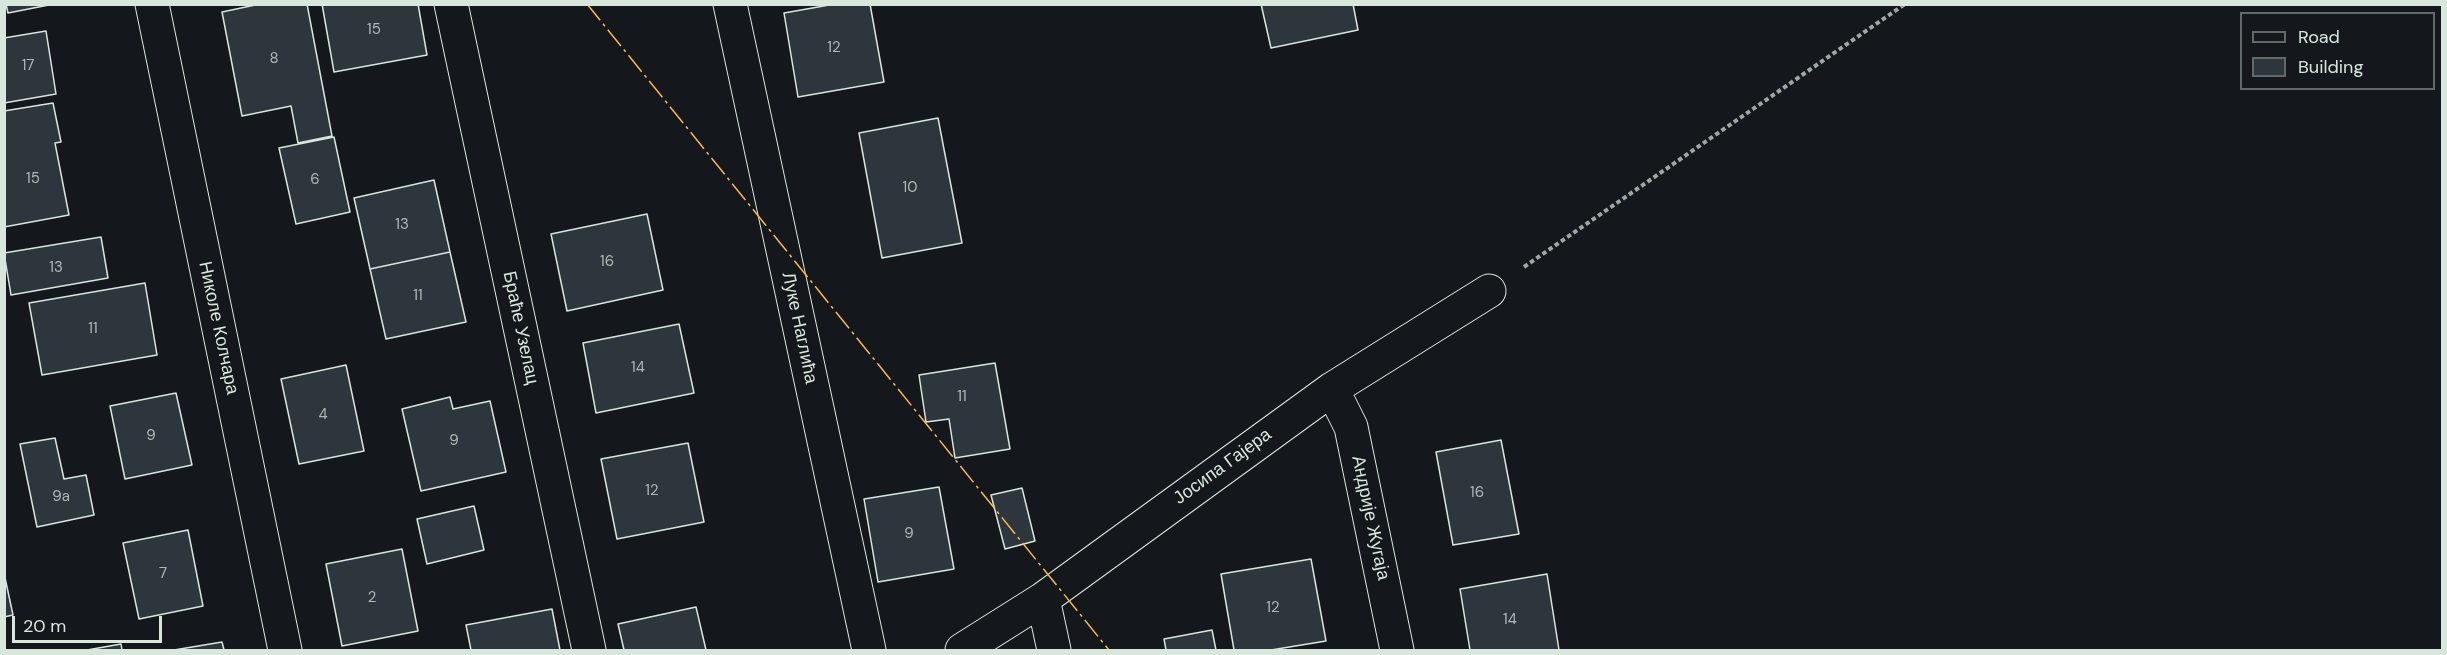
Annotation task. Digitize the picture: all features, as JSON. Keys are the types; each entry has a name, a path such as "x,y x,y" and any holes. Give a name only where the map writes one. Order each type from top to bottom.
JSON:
{"street":[{"name":"Николе Колчара","path":"152,4 285,651"},
{"name":"Браће Узелац","path":"451,4 589,651"},
{"name":"Луке Наглића","path":"730,4 869,651"},
{"name":"Јосипа Гајера","path":"963,651 1043,598 1332,388 1489,291"},
{"name":"Андрије Жугаја","path":"1332,388 1351,427 1397,651"},
{"path":"1043,598 1054,651"}],"path":[{"path":"1489,291 1905,4"}],"building":[{"path":"6,4 54,4 8,13"},
{"path":"260,4 307,4 332,136 298,143 291,106 242,116 222,12"},
{"path":"322,4 418,4 427,55 334,72"},
{"path":"835,4 870,4 884,82 798,97 784,13"},
{"path":"1261,4 1353,4 1358,30 1271,48"},
{"path":"46,31 56,94 4,103 4,38"},
{"path":"53,103 61,142 55,143 69,215 4,227 4,111"},
{"path":"938,118 962,243 882,258 859,133"},
{"path":"334,137 350,212 296,224 279,148"},
{"path":"434,180 450,252 370,269 354,198"},
{"path":"647,214 663,290 567,311 551,234"},
{"path":"101,237 108,278 11,295 4,253"},
{"path":"450,252 466,322 386,339 370,269"},
{"path":"145,283 157,355 42,375 29,303"},
{"path":"679,324 694,393 596,413 583,343"},
{"path":"995,363 1010,449 955,458 949,419 926,422 919,375"},
{"path":"346,365 364,451 299,464 281,379"},
{"path":"176,393 192,465 125,479 110,406"},
{"path":"450,397 453,409 490,401 506,472 421,491 402,409"},
{"path":"55,438 64,479 86,475 94,515 37,527 20,444"},
{"path":"1501,440 1519,534 1453,545 1436,452"},
{"path":"688,443 704,522 617,539 601,459"},
{"path":"939,487 954,569 878,582 864,499"},
{"path":"1022,488 1035,541 1005,549 991,495"},
{"path":"474,506 484,550 427,564 417,519"},
{"path":"188,530 203,606 139,619 123,543"},
{"path":"402,549 418,631 342,646 326,564"},
{"path":"1311,559 1326,641 1271,650 1234,650 1221,574"},
{"path":"4,573 13,615 4,617"},
{"path":"1547,574 1559,650 1470,650 1460,589"},
{"path":"696,607 706,650 624,650 618,624"},
{"path":"552,609 560,650 471,650 466,625"},
{"path":"1212,630 1216,650 1166,650 1164,639"},
{"path":"222,642 224,650 174,650"},
{"path":"121,644 122,650 87,650"}],"power":[{"path":"587,4 1109,650"}]}
